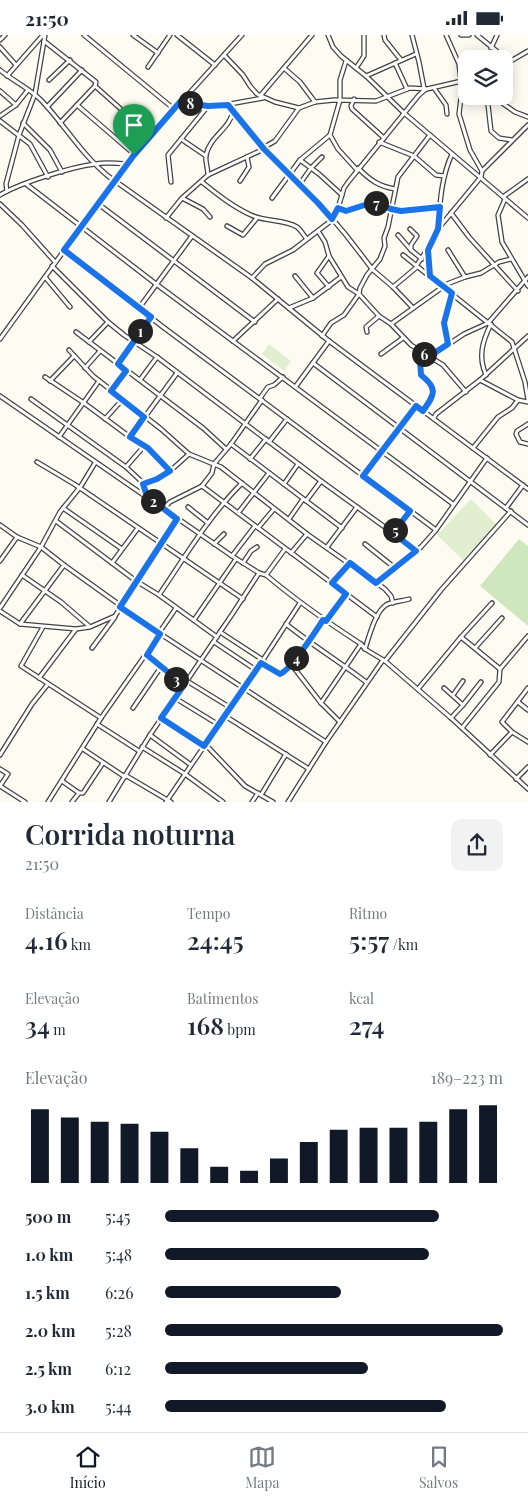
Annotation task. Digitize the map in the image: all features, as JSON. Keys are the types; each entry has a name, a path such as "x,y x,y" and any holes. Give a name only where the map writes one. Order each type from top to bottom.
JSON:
{"street":[{"path":"0,39 5,35"},
{"path":"7,191 6,184 19,135 34,94 44,35"},
{"path":"7,75 44,35"},
{"path":"84,35 174,109"},
{"path":"133,35 158,53"},
{"path":"148,67 170,35"},
{"path":"177,35 215,65"},
{"path":"0,339 97,203 134,155 242,35"},
{"path":"180,102 208,106 228,105 262,97 274,78 285,69 312,35"},
{"path":"328,35 333,47 346,61 366,76 404,113 528,218"},
{"path":"356,68 364,57 364,35"},
{"path":"384,35 385,40 401,60"},
{"path":"412,35 425,89"},
{"path":"446,35 458,62"},
{"path":"461,35 469,35"},
{"path":"476,35 494,50"},
{"path":"491,48 497,35"},
{"path":"44,40 96,81 95,86 60,123"},
{"path":"0,47 16,65"},
{"path":"513,60 528,51"},
{"path":"366,76 416,54"},
{"path":"224,55 243,75 253,90 262,97 299,108"},
{"path":"49,80 70,60"},
{"path":"272,198 300,160 330,135 340,100 340,80 346,61"},
{"path":"395,63 407,89"},
{"path":"0,69 34,94 94,164 114,181 252,278 322,336 528,489"},
{"path":"285,69 300,82 315,102"},
{"path":"47,107 82,70"},
{"path":"166,218 182,198 208,175 263,149 275,141 299,108 315,102 354,99 370,102 407,89 434,88 458,82"},
{"path":"95,86 150,135"},
{"path":"434,88 446,105 447,114"},
{"path":"252,278 265,264 292,250 332,219 338,208 345,186 425,89"},
{"path":"0,116 16,105 28,90"},
{"path":"0,91 16,105"},
{"path":"354,99 351,106 352,109 384,138"},
{"path":"78,105 134,155"},
{"path":"228,105 263,149 318,203 373,270 413,308"},
{"path":"460,105 459,115 470,149 482,171"},
{"path":"488,105 491,131 499,138 513,140"},
{"path":"505,105 515,112 528,117"},
{"path":"171,182 167,157 208,106"},
{"path":"208,175 206,156 214,137 231,120 233,111"},
{"path":"0,121 30,144 48,177"},
{"path":"23,123 50,150 62,172"},
{"path":"393,287 416,267 428,250 438,229 481,177 482,171 528,125"},
{"path":"330,135 338,149 371,182 395,189"},
{"path":"322,336 331,323 344,315 360,294 362,282 373,270 383,253 385,246 384,238 398,177 430,135"},
{"path":"180,139 206,156"},
{"path":"380,143 414,156 436,175 444,176"},
{"path":"438,229 444,176 452,154"},
{"path":"240,181 249,167 247,157"},
{"path":"300,185 311,168 322,157"},
{"path":"300,160 342,195"},
{"path":"0,195 62,172 94,164 127,164"},
{"path":"528,179 504,198 498,215 502,242 511,259 527,279 528,286"},
{"path":"202,182 224,199 257,218 297,227 307,239"},
{"path":"26,184 156,284 296,386 453,505"},
{"path":"182,198 203,209 210,217"},
{"path":"338,208 346,211 374,202 391,209 412,211 440,207"},
{"path":"0,203 55,262"},
{"path":"97,203 174,259 255,322"},
{"path":"522,213 528,209"},
{"path":"451,213 469,237 518,291"},
{"path":"227,226 244,235 257,218"},
{"path":"410,229 417,236 410,250"},
{"path":"318,231 325,242 329,256 348,287 360,294 379,316 391,324 403,338 424,354 443,365 466,392"},
{"path":"398,235 410,250 422,259"},
{"path":"139,308 192,236"},
{"path":"64,250 436,530"},
{"path":"428,250 430,276"},
{"path":"448,250 465,277"},
{"path":"404,255 416,267 444,286 512,342 515,347 528,401 518,400 480,380"},
{"path":"329,256 317,273 329,287"},
{"path":"391,324 444,286 465,277 481,273 511,259"},
{"path":"52,266 80,297 108,322 416,551"},
{"path":"295,276 313,298"},
{"path":"45,277 70,307"},
{"path":"289,308 313,298 341,277"},
{"path":"486,375 482,366 481,350 489,324 527,279"},
{"path":"448,344 444,323 452,293"},
{"path":"233,341 278,299"},
{"path":"368,332 366,327 379,316"},
{"path":"118,364 151,317"},
{"path":"89,342 108,322"},
{"path":"430,356 464,334 489,324"},
{"path":"76,332 203,428 226,449"},
{"path":"434,418 486,375 528,336"},
{"path":"381,354 403,338"},
{"path":"296,386 329,341"},
{"path":"69,349 99,381 189,454 221,467 274,509 385,589 393,603"},
{"path":"85,368 100,351"},
{"path":"423,411 434,395 434,391 429,383 420,373 420,361 424,354"},
{"path":"50,381 74,356"},
{"path":"140,381 157,357"},
{"path":"313,363 528,525"},
{"path":"111,391 126,371"},
{"path":"130,437 177,373"},
{"path":"45,377 130,437 145,445 170,471"},
{"path":"163,509 170,502 202,486 212,473 214,464 246,423 268,387 283,377"},
{"path":"59,437 99,381"},
{"path":"0,395 95,463 147,496 236,559 259,573 266,575 324,621 362,644 365,649 384,661 418,689 528,789"},
{"path":"31,399 69,424 126,467 143,484 147,496"},
{"path":"105,419 122,400"},
{"path":"473,448 498,417 512,408 518,400"},
{"path":"363,476 416,406"},
{"path":"250,459 287,419"},
{"path":"528,424 516,433 520,442 528,444"},
{"path":"231,444 342,528"},
{"path":"126,467 145,445"},
{"path":"143,484 157,479 170,471 189,454"},
{"path":"376,583 416,551 436,530 487,458"},
{"path":"37,462 79,488 242,599"},
{"path":"95,463 63,508 41,547 0,609 20,624 43,627 76,629 90,627 115,616"},
{"path":"284,485 298,464"},
{"path":"238,513 269,473"},
{"path":"289,519 321,481"},
{"path":"159,595 208,523 242,483"},
{"path":"506,508 523,485"},
{"path":"202,486 377,617"},
{"path":"188,507 208,523"},
{"path":"328,547 357,507"},
{"path":"63,508 122,549"},
{"path":"232,556 274,509"},
{"path":"393,533 410,511"},
{"path":"288,802 366,682 441,590 511,511"},
{"path":"92,649 177,519"},
{"path":"56,521 136,581 159,595 217,637"},
{"path":"0,525 17,537 41,547 120,607 326,742"},
{"path":"112,563 138,528"},
{"path":"214,544 224,534"},
{"path":"291,553 308,534"},
{"path":"0,561 17,537"},
{"path":"365,543 395,568"},
{"path":"243,563 250,551 257,547"},
{"path":"266,575 285,549"},
{"path":"194,620 236,559"},
{"path":"332,583 350,563"},
{"path":"20,624 64,565"},
{"path":"109,802 139,751 259,573"},
{"path":"22,575 90,627"},
{"path":"220,632 280,674 292,664 346,594"},
{"path":"365,649 377,617 384,607 388,603 409,599"},
{"path":"83,749 103,763 168,801 190,765 262,662 300,603"},
{"path":"418,689 492,603"},
{"path":"48,802 97,724 147,655 176,608"},
{"path":"475,648 502,617"},
{"path":"286,624 308,642 366,682"},
{"path":"43,627 21,666 101,718"},
{"path":"39,678 76,629"},
{"path":"462,728 499,682 500,669 528,636"},
{"path":"461,637 500,669"},
{"path":"214,642 256,670"},
{"path":"321,703 362,644"},
{"path":"147,655 184,685"},
{"path":"292,664 321,703 340,722"},
{"path":"132,708 160,667"},
{"path":"187,680 230,709"},
{"path":"453,695 463,681"},
{"path":"451,718 481,683"},
{"path":"0,755 32,704 48,684"},
{"path":"444,688 463,705"},
{"path":"528,688 502,720 512,732 528,742"},
{"path":"175,698 219,725"},
{"path":"518,702 528,711"},
{"path":"225,716 309,769"},
{"path":"161,718 204,745 221,759 245,786 273,802"},
{"path":"97,724 139,751"},
{"path":"490,755 512,732"},
{"path":"150,735 190,765"},
{"path":"142,747 185,774 223,802"},
{"path":"252,802 286,754"},
{"path":"72,802 79,793 83,793 103,763"},
{"path":"516,779 528,767"},
{"path":"0,769 8,774 0,786 25,802"},
{"path":"62,781 79,793"}],"green space":[{"path":"269,344 291,361 284,371 262,354"},
{"path":"471,499 497,525 463,560 437,535"},
{"path":"519,539 528,546 528,626 480,586"}],"route":[{"path":"180,102 208,106 228,105 280,167 332,219 338,208 346,211 362,204 374,202 401,211 440,207 438,229 428,250 430,276 452,293 444,323 448,344 430,356 424,354 420,361 420,373 429,383 434,391 434,395 423,411 416,406 363,476 410,511 393,533 416,551 376,583 350,563 332,583 346,594 326,621 323,620 292,664 280,674 261,663 204,746 161,718 184,685 147,655 160,634 120,607 177,519 147,496 143,484 157,479 170,471 145,445 130,437 144,417 111,391 126,371 118,364 151,317 64,250 134,155 180,102"}]}
